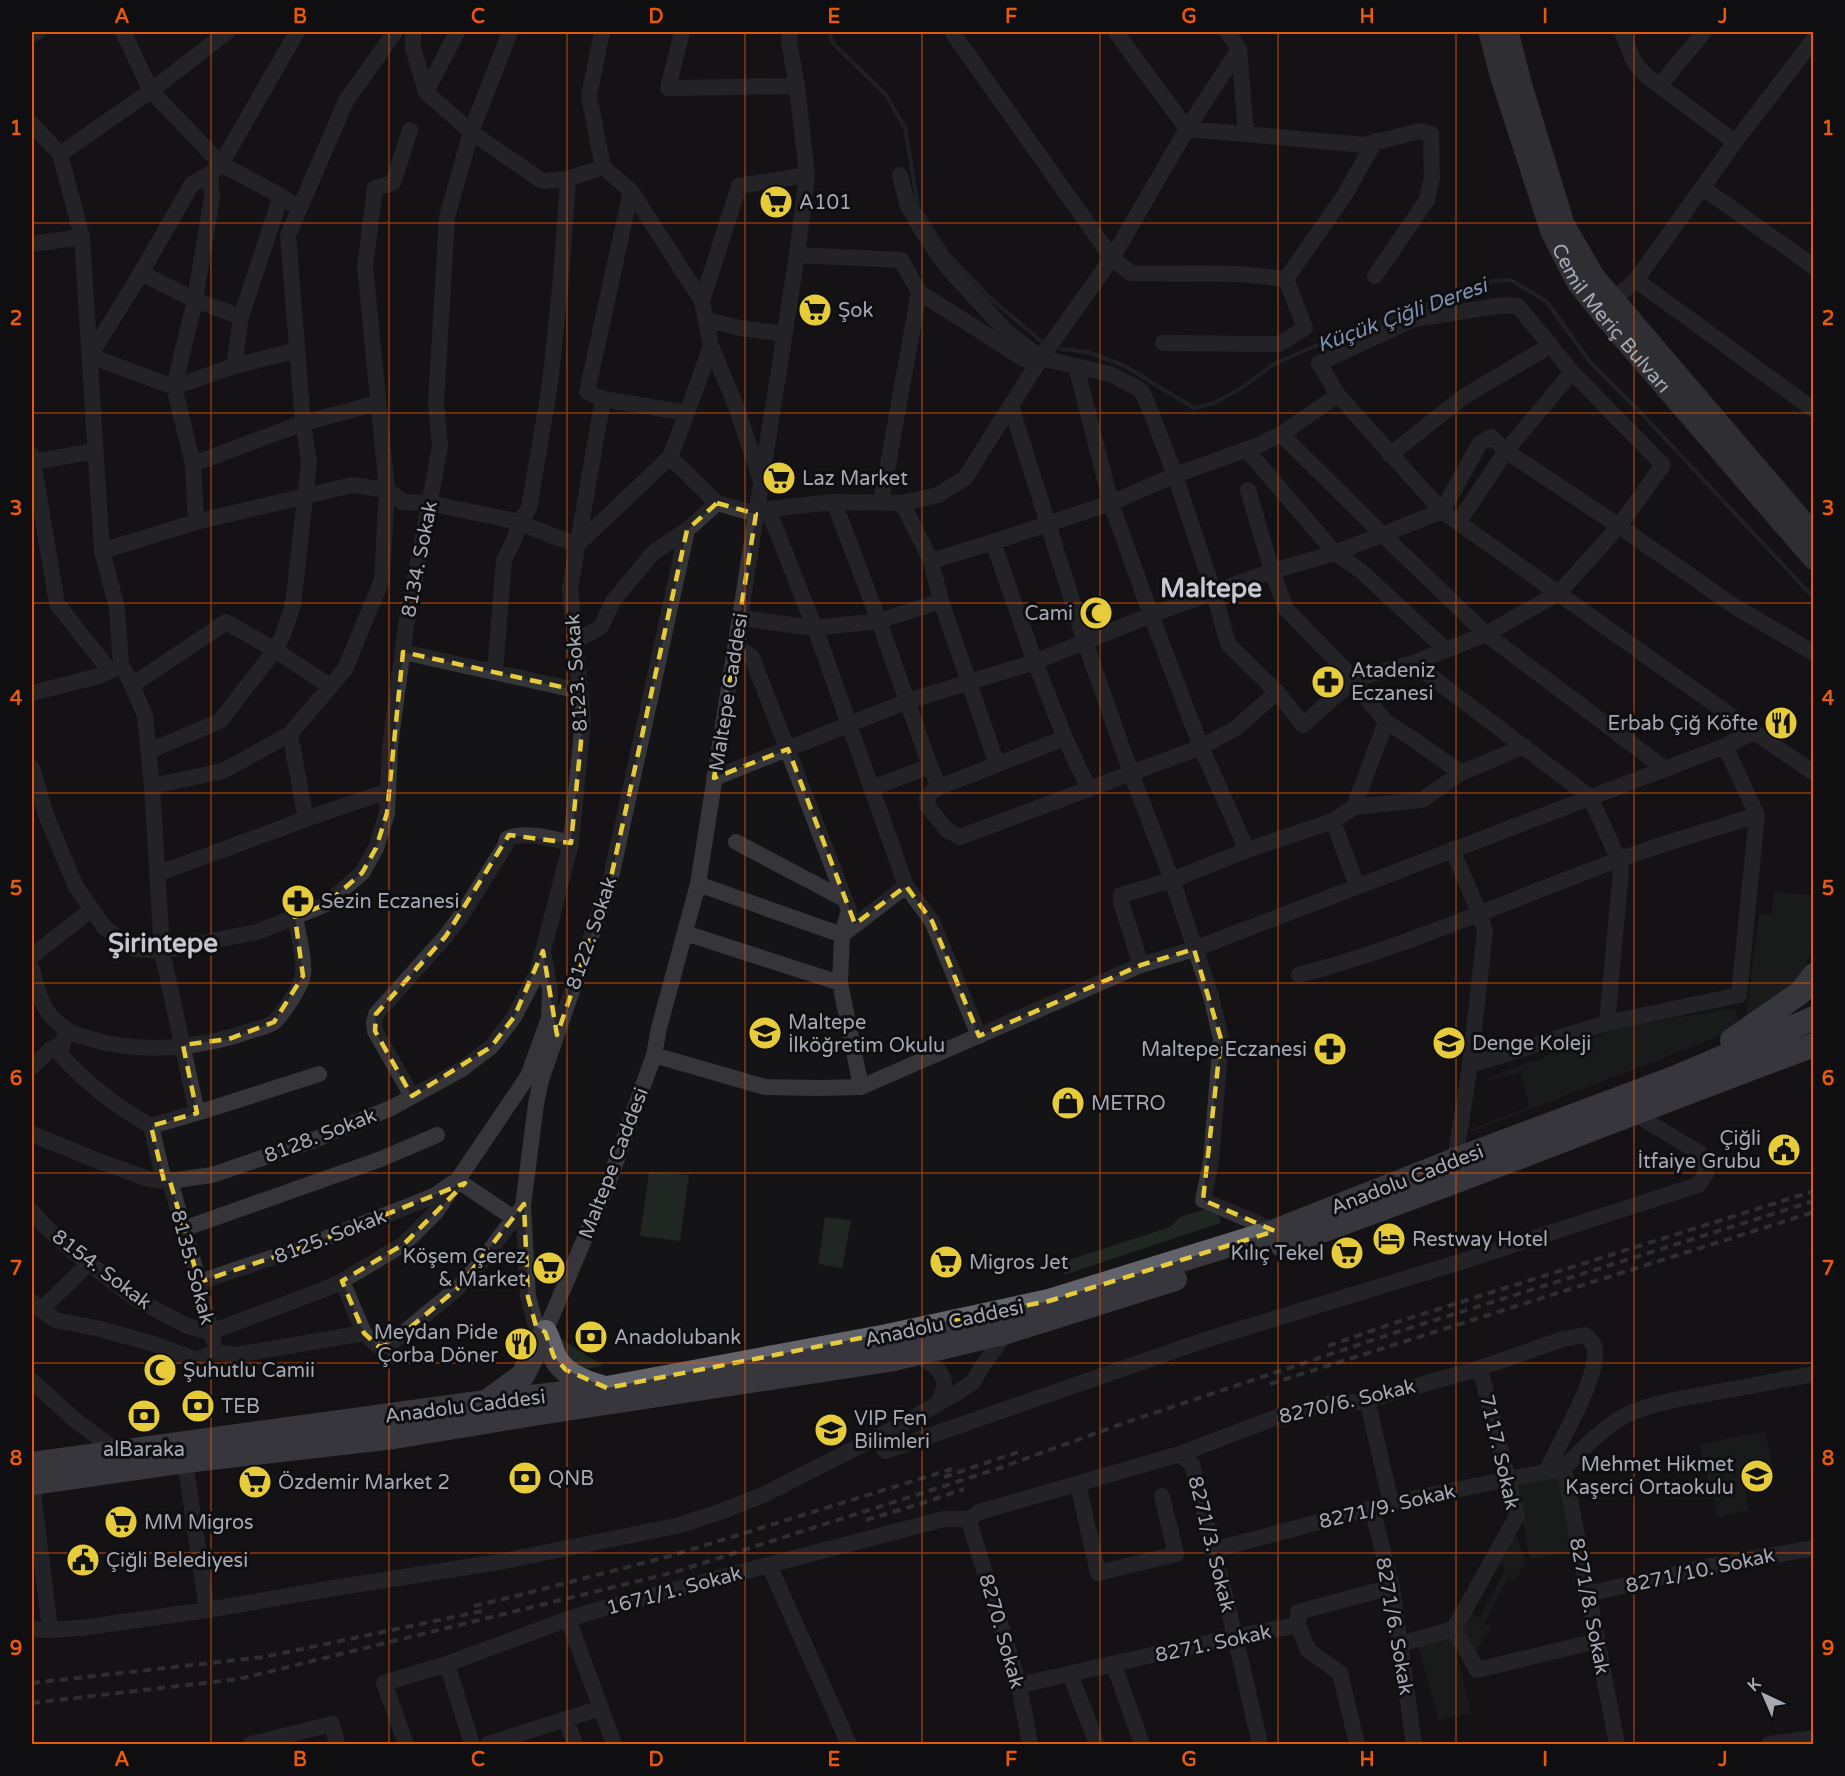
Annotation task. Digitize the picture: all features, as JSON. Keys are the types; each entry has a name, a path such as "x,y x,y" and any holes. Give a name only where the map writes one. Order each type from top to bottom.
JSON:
{"highway":[{"path":"1674,1077 1800,993 1814,975"},
{"name":"Anadolu Caddesi","path":"32,1483 185,1461 393,1437 524,1396 607,1388 887,1336 1049,1301 1275,1231 1455,1160 1812,1026"},
{"name":"Anadolu Caddesi","path":"32,1464 524,1396 916,1354 1007,1332 1284,1245 1541,1150 1633,1113 1812,1026"},
{"path":"545,1332 554,1356 566,1370 577,1379 607,1388"},
{"path":"524,1396 545,1332"}],"main road":[{"name":"Cemil Meriç Bulvarı","path":"1489,32 1551,232 1577,283 1814,560"},
{"name":"Cemil Meriç Bulvarı","path":"1508,32 1564,224 1594,276 1814,534"}],"street":[{"path":"32,34 38,32"},
{"path":"60,154 152,91 227,32"},
{"path":"196,522 193,464 174,387 195,300 216,169 297,32"},
{"path":"149,751 220,721 275,650 293,605 309,462 303,423 288,235 346,101 394,32"},
{"path":"413,32 413,48 426,92 471,132 542,181 568,179 603,167"},
{"path":"426,92 457,32"},
{"name":"8134. Sokak","path":"32,768 46,815 76,887 105,928 135,949 162,951 257,932 326,904 362,873 378,840 387,813 390,746 403,652 440,447 436,404 447,217 471,132 510,32"},
{"path":"602,32 589,96 603,167 631,191 702,301 711,346 736,406 761,481"},
{"path":"682,32 668,88 797,86"},
{"name":"Maltepe Caddesi","path":"545,1332 609,1181 654,1056 659,1028 698,884 735,648 762,511 761,481 797,255 807,175 797,86 789,42 790,32"},
{"path":"952,32 1112,258 1131,273 1240,274 1286,279"},
{"path":"1116,32 1187,129 1364,145 1420,131 1431,134 1432,178 1426,200 1375,276"},
{"path":"1227,32 1239,48 1246,134"},
{"path":"1622,32 1637,66 1648,77 1736,142"},
{"path":"1660,85 1704,32"},
{"path":"127,33 152,91 216,169 281,196 299,209"},
{"path":"1613,300 1636,280 1814,39"},
{"path":"669,457 717,503 762,511 834,502 902,503 938,495 965,478 1041,358 1112,258 1187,129 1239,48"},
{"path":"32,124 60,154 82,237 102,551 117,608 115,668"},
{"path":"152,786 223,771 290,734 345,669 382,580 387,490 365,266 375,188 393,183 410,130"},
{"path":"1286,279 1344,196 1375,141"},
{"path":"90,356 192,184 216,169"},
{"path":"702,301 739,186 807,175"},
{"path":"900,175 907,204 947,267 1007,332 1041,358"},
{"path":"495,672 504,560 515,538 519,523 529,508 550,384 568,179"},
{"path":"1703,188 1814,267"},
{"path":"631,191 587,392 603,399 687,413"},
{"path":"234,366 241,317 281,196"},
{"path":"32,244 82,237"},
{"path":"797,255 901,260 919,292 1024,359 1041,358 1110,374 1141,390 1174,475 1214,593 1228,644 1278,692 1303,724 1354,679 1413,663 1486,634 1559,593 1619,526 1663,465 1572,372 1518,306 1504,305 1414,320 1318,363 1338,395 1442,512 1559,593 1754,732 1814,773"},
{"path":"141,273 195,300 241,317"},
{"path":"1162,343 1279,344 1305,328 1286,279"},
{"path":"1636,280 1814,410"},
{"path":"881,503 919,292"},
{"path":"706,320 783,334"},
{"path":"1390,454 1463,397 1551,345"},
{"path":"102,551 196,522 352,485 387,490 403,502 429,503 519,523 577,545 669,457 711,346"},
{"path":"90,356 174,387 234,366 297,351"},
{"path":"1076,366 1111,503 1201,747 1247,850"},
{"path":"1458,524 1506,451 1572,372"},
{"path":"931,561 1111,503 1174,475 1246,449 1281,434 1338,395"},
{"name":"8123. Sokak","path":"211,1332 325,1289 404,1244 436,1212 528,1076 549,1018 550,990 543,951 571,843 583,722 570,588 603,399"},
{"path":"193,464 303,423 378,403"},
{"path":"1011,406 1085,642 1172,880 1210,996 1221,1039 1211,1161 1203,1200 1275,1231"},
{"path":"1281,434 1486,634 1665,769"},
{"path":"714,778 908,701 1035,662 1151,615 1272,571 1335,553 1442,512 1480,442 1491,436 1506,451 1734,606 1814,653"},
{"path":"1246,449 1335,553 1360,570 1445,649"},
{"path":"95,452 32,458 57,604 132,685 145,716 152,786 162,951 197,1113"},
{"path":"1248,490 1286,609 1354,679 1386,722 1461,773"},
{"path":"834,502 939,787"},
{"path":"575,641 601,627 613,601 653,553 687,530 717,503"},
{"path":"902,503 931,561 941,601 997,764"},
{"path":"762,511 819,639 906,886 932,921 979,1036"},
{"path":"931,561 1047,525"},
{"name":"8122. Sokak","path":"545,1332 536,1326 528,1297 520,1217 536,1104 541,1080 610,882 687,530"},
{"path":"993,542 1035,662 1065,738 1089,790"},
{"path":"749,619 813,627 879,621 941,601"},
{"path":"132,685 226,622 275,650 330,686"},
{"path":"735,648 747,652 752,657 849,910 842,935 840,983 861,1087"},
{"path":"403,652 580,691"},
{"path":"1413,663 1590,797 1619,860 1621,870 1607,1023"},
{"path":"32,693 99,676 115,668"},
{"path":"1065,738 939,787 927,798 928,807 947,830 960,837 1201,747 1236,728 1278,692"},
{"path":"1354,807 1386,722"},
{"path":"654,1056 765,1087 819,1089 861,1087 1141,965 1194,949 1725,746 1754,732"},
{"path":"290,734 306,819"},
{"path":"1141,965 1121,902 1121,895 1172,880 1247,850 1333,821 1354,807 1422,800 1461,773 1524,746"},
{"path":"1470,1065 1607,1023 1739,995 1757,815 1725,746"},
{"path":"872,788 930,766"},
{"path":"157,874 306,819 388,792"},
{"path":"1299,975 1349,962 1480,915 1619,860 1757,815"},
{"path":"1333,821 1357,886"},
{"path":"412,1096 375,1031 376,1014 428,958 452,928 499,856 507,839 516,836 543,837 571,843"},
{"path":"736,842 844,898"},
{"path":"1452,849 1480,915 1485,933 1470,1065 1455,1160"},
{"path":"698,884 842,935"},
{"path":"842,935 906,886"},
{"path":"32,956 92,909"},
{"path":"32,969 39,998 66,1037 123,1047 183,1046 229,1039 274,1022 291,1000 303,976 302,955 295,917"},
{"path":"685,933 840,983"},
{"name":"8128. Sokak","path":"32,1134 149,1179 167,1181 212,1175 309,1142 391,1108 462,1069 491,1047 514,1017 536,975 543,951"},
{"path":"32,1067 66,1037"},
{"path":"66,1037 60,1054 81,1077 122,1110 151,1126 319,1074"},
{"path":"528,1076 536,1104"},
{"path":"875,1438 886,1451 1205,1340 1460,1262 1698,1185 1706,1174 1700,1153 1633,1113"},
{"name":"8135. Sokak","path":"151,1126 199,1282 216,1352"},
{"path":"183,1229 381,1160 437,1135"},
{"path":"342,1281 364,1332 379,1347 390,1344 458,1288 520,1217 457,1180"},
{"name":"8125. Sokak","path":"199,1282 315,1243 434,1196 457,1180"},
{"name":"8154. Sokak","path":"32,1211 63,1242 136,1299 187,1326 211,1332"},
{"path":"89,1263 36,1306 55,1320 100,1329 154,1344 196,1360 216,1352 236,1355 364,1332"},
{"path":"32,1629 81,1628 207,1610 499,1562 676,1526 763,1495 956,1394 973,1382 1007,1332"},
{"name":"8270/6. Sokak","path":"970,1519 979,1512 1180,1454 1227,1434 1282,1415 1330,1404 1361,1402 1480,1368 1563,1339 1585,1335 1592,1341 1595,1350 1590,1382 1550,1464 1557,1470"},
{"path":"916,1354 932,1363 943,1378 944,1387 939,1402"},
{"name":"7117. Sokak","path":"1454,1629 1517,1516 1480,1368"},
{"path":"1557,1470 1592,1439 1631,1412 1657,1404 1814,1374"},
{"path":"32,1381 75,1420 119,1453"},
{"path":"1367,1399 1391,1503"},
{"path":"32,1455 119,1453"},
{"name":"8271/3. Sokak","path":"1180,1454 1192,1464 1260,1744"},
{"path":"185,1461 207,1610"},
{"name":"8271/9. Sokak","path":"1213,1550 1391,1503 1557,1470"},
{"name":"8271/8. Sokak","path":"1557,1470 1587,1594 1617,1744"},
{"path":"32,1483 50,1630"},
{"path":"1078,1484 1098,1573 1176,1554 1162,1496"},
{"name":"8271/6. Sokak","path":"1372,1508 1392,1587 1414,1744"},
{"name":"1671/1. Sokak","path":"406,1744 384,1683 447,1664 568,1619 944,1519 970,1519"},
{"name":"8270. Sokak","path":"970,1519 1019,1685 1030,1744"},
{"name":"8271/10. Sokak","path":"1587,1594 1711,1566 1814,1548"},
{"path":"769,1565 849,1744"},
{"name":"8271. Sokak","path":"1019,1685 1235,1636 1298,1625 1298,1612 1392,1587"},
{"path":"568,1619 614,1744"},
{"path":"1298,1625 1308,1650 1341,1673 1357,1744"},
{"path":"1400,1644 1454,1629 1477,1670 1597,1641"},
{"path":"447,1664 472,1744"},
{"path":"1114,1665 1142,1744"},
{"path":"1070,1674 1097,1744"},
{"path":"488,1744 601,1708"},
{"path":"566,1720 575,1744"},
{"path":"251,1744 332,1724 337,1744"},
{"path":"1769,1744 1814,1738"}],"highlighted area":[{"path":"717,503 756,514 714,778 788,749 855,924 906,886 932,921 979,1036 1141,965 1194,949 1221,1039 1203,1200 1275,1231 1049,1301 607,1388 566,1370 554,1357 545,1332 536,1326 528,1297 524,1204 458,1288 390,1344 379,1347 364,1333 342,1281 404,1244 465,1183 304,1247 199,1282 170,1181 164,1181 151,1126 197,1113 183,1045 229,1039 274,1022 303,976 295,917 326,904 362,873 376,848 387,813 403,652 580,691 583,721 571,843 509,835 446,936 376,1014 375,1031 412,1096 491,1047 514,1017 543,951 557,1035 610,882 687,530"}],"shaded area":[{"path":"1774,892 1813,895 1813,948 1798,980 1746,1018 1759,914 1772,914"},
{"path":"1728,1009 1736,1010 1739,1025 1715,1038 1471,1132 1471,1129 1529,1107 1521,1072 1482,1081 1618,1028"},
{"path":"649,1172 689,1175 680,1241 640,1236"},
{"path":"1206,1209 1218,1212 1221,1223 1064,1275 1066,1261 1170,1227 1180,1217"},
{"path":"825,1217 851,1220 842,1268 818,1264"},
{"path":"560,1338 603,1366 585,1369 564,1357"},
{"path":"1765,1431 1775,1480 1744,1486 1749,1510 1717,1517 1700,1444"},
{"path":"1558,1476 1572,1551 1530,1559 1516,1484"},
{"path":"1515,1533 1526,1562 1516,1580 1508,1577 1484,1624 1491,1627 1476,1652 1470,1651 1463,1629 1471,1615 1480,1617 1506,1568 1498,1562"},
{"path":"1453,1638 1471,1713 1439,1720 1418,1645"}],"waterway":[{"name":"Küçük Çiğli Deresi","path":"829,32 833,43 886,95 905,128 918,207 948,254 990,298 1041,341"},
{"name":"Küçük Çiğli Deresi","path":"1061,349 1087,352 1123,365 1194,408 1214,403 1240,389 1274,364 1320,344 1493,281 1511,280 1547,302 1590,362 1643,415 1814,598"}],"railway":[{"path":"1328,1346 1394,1323 1814,1191"},
{"path":"32,1703 239,1679 675,1572 997,1469 1124,1423 1394,1333 1814,1201"},
{"path":"1270,1384 1814,1212"},
{"path":"944,1477 1024,1450"},
{"path":"474,1606 670,1556 952,1469"},
{"path":"866,1520 964,1489"},
{"path":"32,1683 264,1657 487,1610"}],"place":[{"name":"A101","path":"776,202"},
{"name":"Şok","path":"815,310"},
{"name":"Laz Market","path":"779,478"},
{"name":"Cami","path":"1096,613"},
{"name":"Atadeniz Eczanesi","path":"1328,682"},
{"name":"Erbab Çiğ Köfte","path":"1781,723"},
{"name":"Sezin Eczanesi","path":"298,901"},
{"name":"Maltepe İlköğretim Okulu","path":"765,1033"},
{"name":"Denge Koleji","path":"1449,1043"},
{"name":"Maltepe Eczanesi","path":"1330,1049"},
{"name":"METRO","path":"1068,1103"},
{"name":"Çiğli İtfaiye Grubu","path":"1784,1150"},
{"name":"Restway Hotel","path":"1389,1239"},
{"name":"Kılıç Tekel","path":"1347,1253"},
{"name":"Migros Jet","path":"946,1262"},
{"name":"Köşem Çerez & Market","path":"549,1268"},
{"name":"Anadolubank","path":"591,1337"},
{"name":"Meydan Pide Çorba Döner","path":"521,1344"},
{"name":"Şuhutlu Camii","path":"160,1370"},
{"name":"TEB","path":"198,1406"},
{"name":"alBaraka","path":"144,1416"},
{"name":"VIP Fen Bilimleri","path":"831,1430"},
{"name":"Mehmet Hikmet Kaşerci Ortaokulu","path":"1757,1476"},
{"name":"QNB","path":"525,1478"},
{"name":"Özdemir Market 2","path":"255,1482"},
{"name":"MM Migros","path":"121,1522"},
{"name":"Çiğli Belediyesi","path":"83,1560"}],"district":[{"name":"Maltepe","path":"1211,588"},
{"name":"Şirintepe","path":"163,943"}]}
